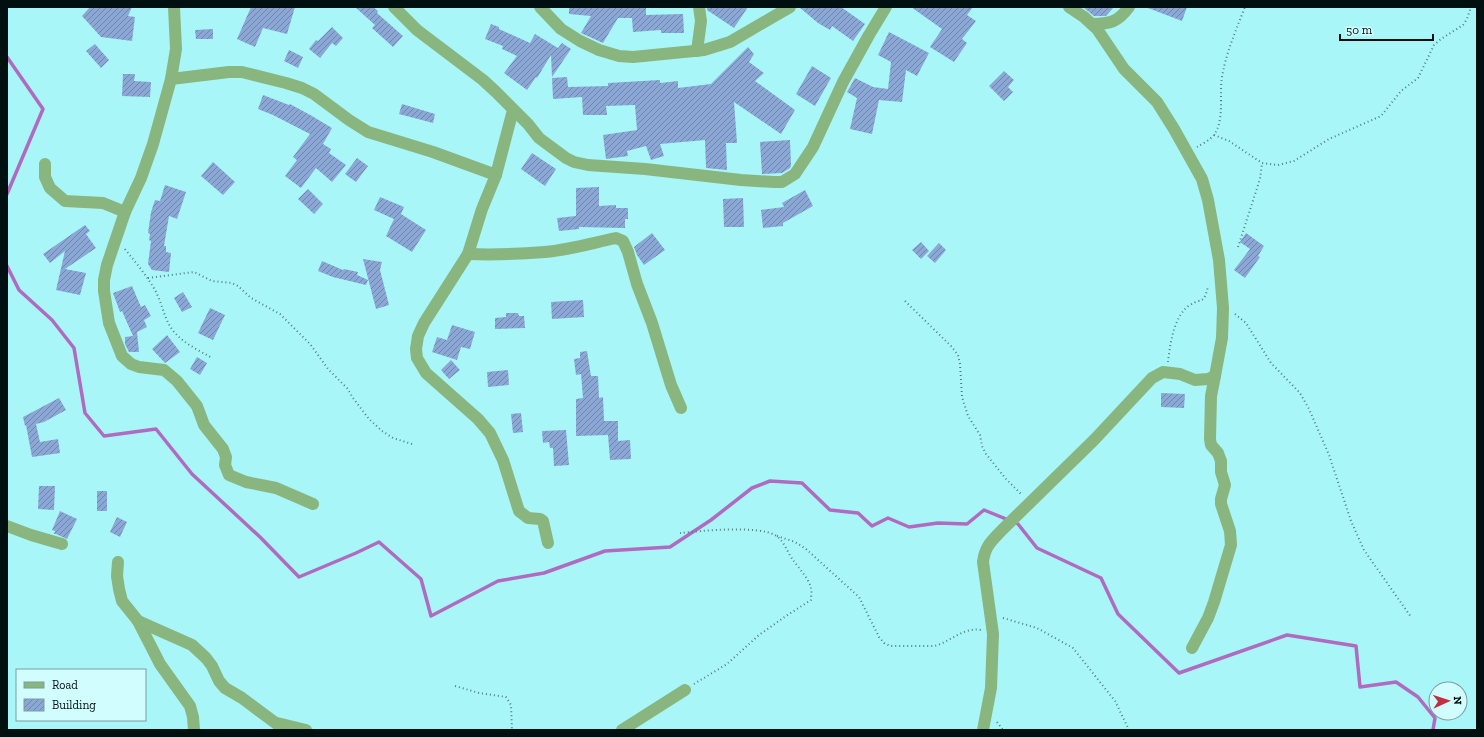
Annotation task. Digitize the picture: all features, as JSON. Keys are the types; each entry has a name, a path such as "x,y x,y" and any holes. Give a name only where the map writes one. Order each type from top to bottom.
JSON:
{"street":[{"path":"174,7 176,49 171,79 153,144 141,178 125,212 107,265 104,280 104,291 109,323 122,356 131,364 139,367 164,370 177,381 197,406 204,425 223,449 226,457 225,465 229,475 246,482 276,488 313,504"},
{"path":"394,7 417,30 445,53 483,80 528,124 539,138 566,158 574,162 588,165 645,169 767,182 782,182 795,174 814,147 843,82 868,35 886,7"},
{"path":"540,7 561,29 574,38 600,50 619,56 641,56 697,50 730,42 790,7"},
{"path":"697,50 701,21 699,7"},
{"path":"1069,7 1092,24 1100,33 1124,69 1157,102 1199,173 1208,200 1220,270 1223,308 1222,338 1211,396 1210,439 1213,449 1220,456 1221,472 1225,485 1221,504 1230,531 1231,545 1229,557 1212,607 1192,648"},
{"path":"1092,24 1109,23 1115,21 1129,7"},
{"path":"171,79 229,72 242,72 286,83 314,94 368,132 433,152 496,175"},
{"path":"513,110 496,175 482,209 468,254 424,323 418,336 416,349 417,358 426,373 478,419 490,433 503,460 519,511 528,518 540,519 543,521 548,543"},
{"path":"44,164 45,177 50,188 65,200 103,203 125,212"},
{"path":"468,254 490,255 546,252 585,246 616,238 620,239 625,244 628,252 637,284 652,323 670,385 681,408"},
{"path":"983,730 991,688 993,634 983,562 984,552 1002,530 1094,440 1152,378 1163,372 1180,374 1195,380 1208,379 1215,376"},
{"path":"7,526 62,544"},
{"path":"118,562 119,589 122,601 138,621 160,664 190,706 194,730"},
{"path":"138,621 192,645 206,658 212,666 219,681 225,688 242,698 285,730"},
{"path":"622,730 685,690"},
{"path":"274,722 306,730"}],"path":[{"path":"1186,152 1207,141 1214,135 1219,118 1222,79 1226,57 1245,7"},
{"path":"1214,135 1229,141 1262,163 1278,166 1294,161 1329,139 1382,116 1401,91 1418,78 1434,45 1463,25 1467,19 1471,7"},
{"path":"1238,247 1258,186 1262,163"},
{"path":"116,237 148,278 157,294 168,323 175,334 212,358"},
{"path":"148,278 194,272 212,281 232,283 238,286 251,298 280,314 305,339 328,369 347,388 369,419 382,431 393,438 412,444"},
{"path":"1167,372 1170,342 1176,326 1183,312 1190,305 1203,300 1208,287"},
{"path":"905,301 958,354 962,397 968,416 980,435 982,446 986,454 1006,479 1031,503"},
{"path":"1223,308 1241,318 1246,323 1271,363 1300,393 1309,409 1329,455 1351,521 1364,550 1411,617"},
{"path":"680,533 720,529 760,530 795,542 806,549 859,597 879,637 884,643 890,646 940,645 968,630 979,629 993,634"},
{"path":"685,690 727,664 759,635 811,600 811,588 788,553 784,544 775,535"},
{"path":"991,615 1037,628 1073,648 1115,701 1129,730"},
{"path":"455,686 479,693 506,697 510,705 512,730"}],"building":[{"path":"90,7 132,7 128,16 135,17 132,41 101,37 82,16"},
{"path":"251,7 295,7 287,34 263,28 255,47 237,39"},
{"path":"355,7 373,7 378,11 377,13 403,36 393,47 372,28 375,25"},
{"path":"569,7 646,7 646,15 683,14 684,33 661,33 661,30 633,32 632,18 618,18 603,43 581,33 591,16 569,14"},
{"path":"707,7 748,7 734,28 707,10"},
{"path":"799,7 841,7 865,24 853,41 832,26 830,30 818,23"},
{"path":"911,7 973,7 967,15 976,21 962,39 967,43 954,62 930,47 942,29"},
{"path":"1083,7 1114,7 1106,16 1094,16"},
{"path":"1148,7 1187,7 1182,21"},
{"path":"491,24 530,43 535,34 558,48 562,43 571,49 552,77 551,55 537,78 536,77 527,90 504,73 517,56 502,49 503,46 485,39"},
{"path":"332,27 343,38 336,46 332,43 320,58 309,49 316,40 318,41"},
{"path":"213,29 213,39 196,39 195,30"},
{"path":"889,32 929,53 917,76 906,70 902,102 879,100 872,134 850,129 857,98 847,92 855,78 873,87 888,89 891,62 878,55"},
{"path":"95,44 109,60 101,68 86,51"},
{"path":"748,47 754,54 749,62 764,73 755,81 795,110 781,134 734,102 737,143 726,143 727,170 706,168 705,140 660,144 664,156 651,160 646,146 627,151 628,156 606,159 603,135 637,130 635,105 606,106 607,115 583,115 582,97 553,99 552,78 567,77 568,87 608,86 608,83 660,80 660,83 678,81 678,88 711,84"},
{"path":"289,50 303,57 298,68 284,61"},
{"path":"812,66 831,78 815,106 796,94"},
{"path":"1004,71 1014,80 1008,87 1013,92 1004,101 989,86"},
{"path":"123,74 135,74 134,81 151,82 150,97 122,96"},
{"path":"263,95 289,105 290,104 332,128 323,144 331,149 329,153 346,165 332,182 316,168 301,188 285,176 297,160 293,157 310,134 258,109"},
{"path":"402,104 435,114 433,123 399,114"},
{"path":"790,140 790,168 782,173 762,174 760,142"},
{"path":"532,153 556,169 545,186 521,169"},
{"path":"357,158 368,166 356,182 345,174"},
{"path":"213,162 235,182 223,195 201,176"},
{"path":"165,185 186,192 177,219 169,216 164,246 166,246 166,252 171,253 169,272 152,270 148,264 151,241 149,240 150,234 148,233 151,212 155,200 160,201"},
{"path":"599,187 599,206 616,205 616,208 628,208 628,219 625,219 625,228 579,227 579,229 559,231 557,218 576,216 576,188"},
{"path":"308,189 323,204 314,214 298,199"},
{"path":"805,190 813,206 783,223 783,226 763,228 761,210 784,207 782,203"},
{"path":"380,197 404,207 401,214 426,230 412,252 386,236 394,219 374,210"},
{"path":"743,198 744,227 724,227 723,199"},
{"path":"85,225 90,231 86,234 96,248 65,269 86,273 80,295 56,290 65,251 50,263 43,254"},
{"path":"652,233 665,250 644,265 637,255 634,247"},
{"path":"1246,233 1264,246 1258,256 1260,257 1245,278 1234,270 1250,249 1240,242"},
{"path":"921,242 929,251 921,259 912,250"},
{"path":"939,243 946,250 935,263 927,256"},
{"path":"363,259 382,262 380,270 389,305 376,309"},
{"path":"322,261 343,270 358,272 357,275 368,280 366,285 333,277 318,271"},
{"path":"132,286 141,307 145,305 151,316 144,320 147,327 137,332 139,352 129,352 125,344 125,337 133,336 122,311 120,312 113,293"},
{"path":"183,292 192,307 182,312 174,298"},
{"path":"583,300 584,317 552,319 551,302"},
{"path":"210,308 225,315 213,340 198,333"},
{"path":"506,313 518,313 519,316 524,316 525,328 495,329 495,318 506,317"},
{"path":"452,325 475,332 470,349 461,347 457,360 432,352 437,337 447,340"},
{"path":"167,335 180,352 165,363 152,349"},
{"path":"587,351 591,376 598,376 599,398 603,397 604,421 618,421 618,441 630,440 631,459 610,460 608,435 576,436 576,399 583,398 581,374 576,375 574,359 580,358 580,352"},
{"path":"197,357 207,363 200,375 190,369"},
{"path":"451,360 460,370 449,379 441,370"},
{"path":"508,370 509,385 488,387 487,372"},
{"path":"1161,393 1185,394 1184,408 1161,407"},
{"path":"59,398 66,410 44,422 36,424 40,442 58,439 60,453 32,457 23,417"},
{"path":"521,413 523,432 513,433 511,414"},
{"path":"566,430 569,465 554,466 553,448 550,448 549,442 543,443 542,431"},
{"path":"39,486 55,486 54,510 38,509"},
{"path":"97,491 107,491 107,511 97,511"},
{"path":"60,511 77,519 67,539 54,534 55,531 52,530"},
{"path":"117,517 127,522 120,537 110,532"}],"waterway":[{"path":"7,57 43,109 7,194"},
{"path":"7,266 19,290 52,320 74,348 85,413 104,436 156,429 192,474 260,537 299,577 379,542 421,579 431,616 498,581 544,573 605,551 670,547 711,520 752,488 770,481 802,483 830,510 858,513 872,526 888,518 909,527 938,523 967,524 984,510 1018,524 1037,548 1101,578 1118,614 1179,673 1287,635 1356,646 1360,687 1396,682 1418,697 1435,718 1433,730"}]}
